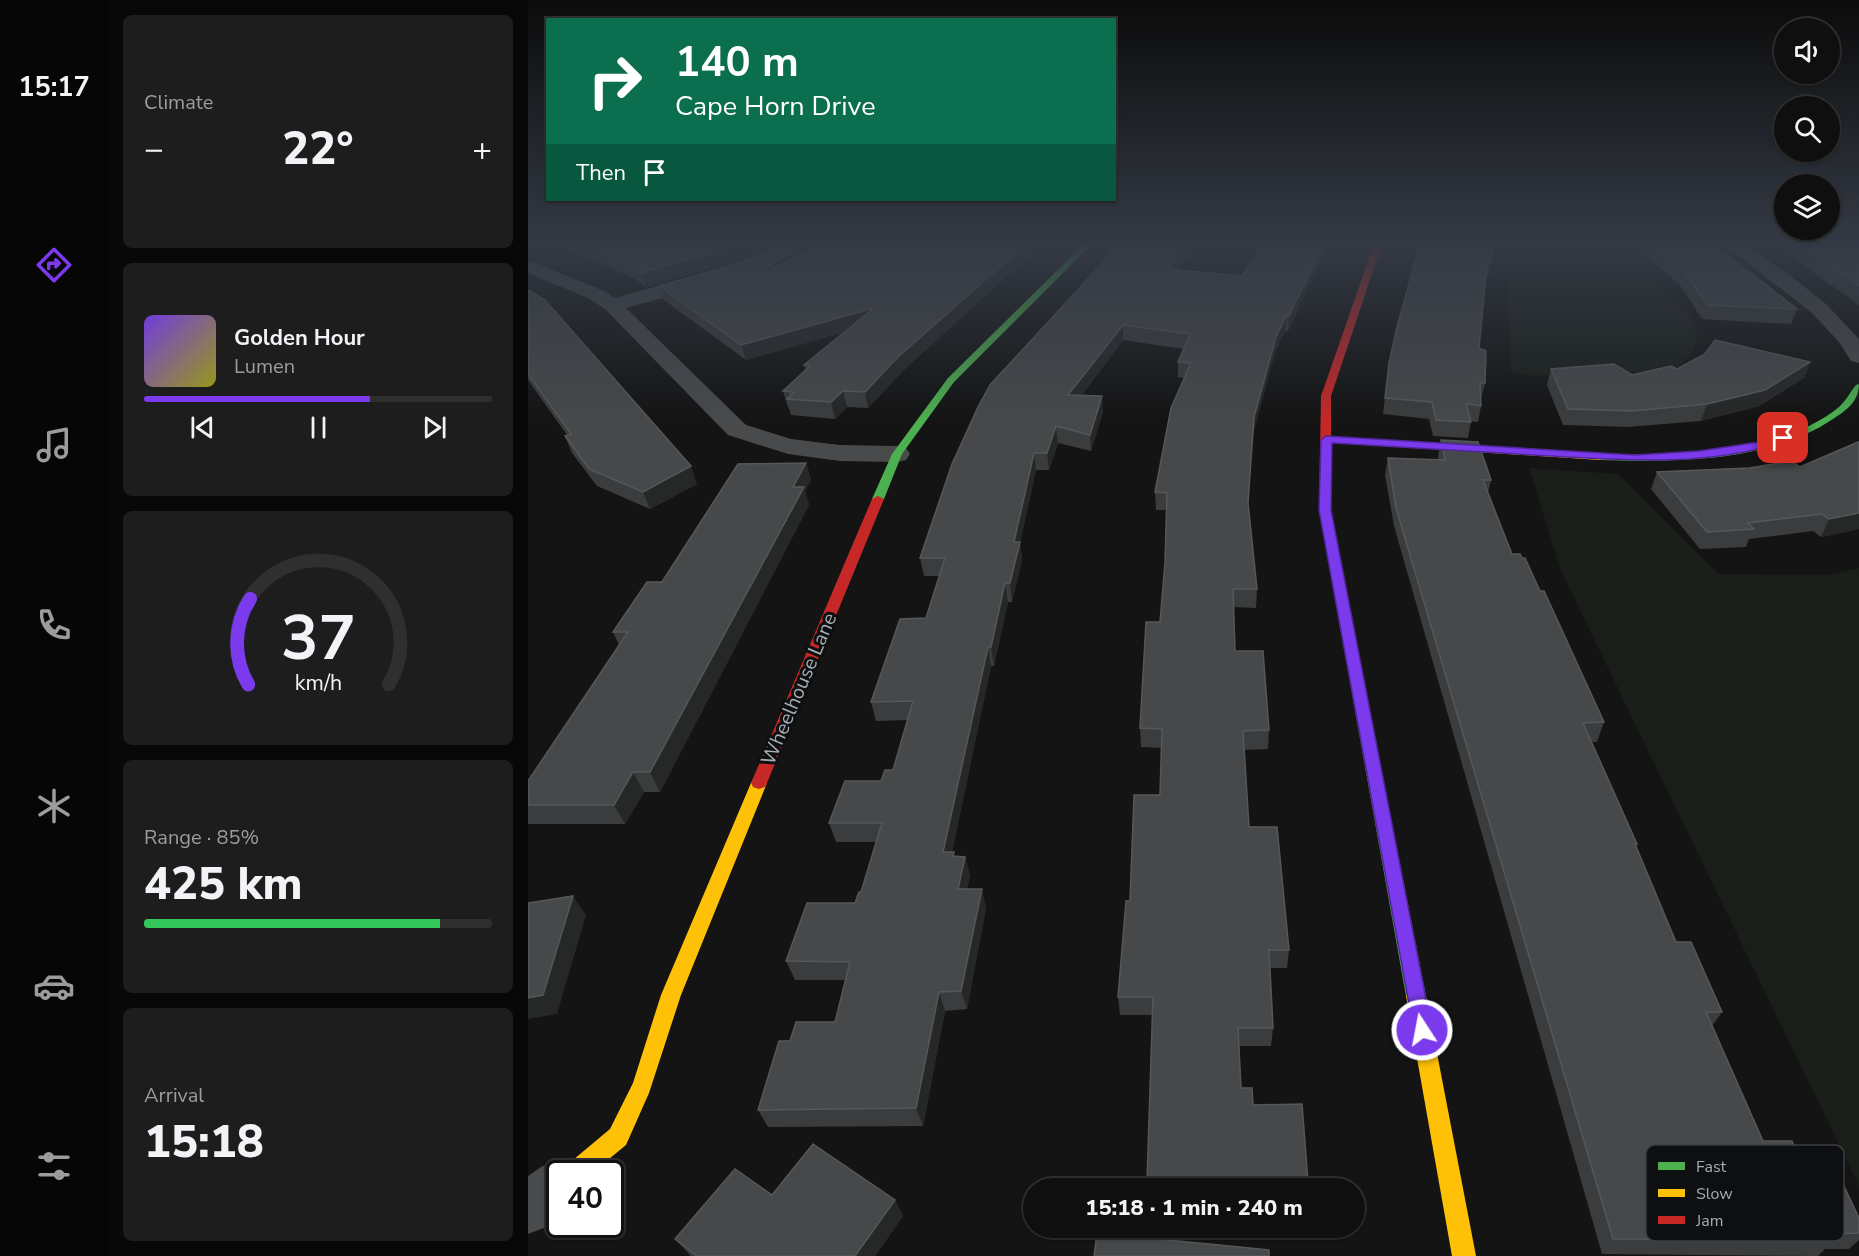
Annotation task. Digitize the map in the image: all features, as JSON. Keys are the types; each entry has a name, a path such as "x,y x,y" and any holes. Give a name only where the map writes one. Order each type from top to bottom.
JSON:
{"street":[{"path":"608,303 737,430 788,446 840,453 897,454"},
{"path":"612,305 621,303"},
{"name":"Wheelhouse Lane","path":"591,1160 618,1137 642,1086 671,995 897,454 951,380 1029,303"},
{"path":"1358,303 1326,396 1325,510 1464,1256"},
{"path":"1811,303 1849,338 1859,356"},
{"path":"1326,440 1635,458 1699,454 1768,444 1815,428 1837,414 1855,396 1859,387"},
{"path":"528,1206 539,1203 546,1197"}],"shaded area":[{"path":"1508,303 1675,303 1691,318 1697,336 1692,354 1679,366 1651,375 1532,376 1511,372"},
{"path":"1529,468 1618,474 1719,574 1827,575 1859,568 1859,1186 1844,1155 1844,1145 1839,1145 1561,571"}],"building":[{"path":"528,303 547,303 691,466 643,492 589,469 565,436 571,434 528,374"},
{"path":"682,303 960,303 898,357 865,392 843,391 831,402 787,399 794,392 783,391 810,366 804,365 874,308 741,345"},
{"path":"1066,303 1296,303 1276,337 1254,417 1248,503 1257,589 1233,589 1235,651 1263,651 1269,730 1243,731 1249,827 1277,827 1289,950 1269,950 1273,1028 1238,1028 1241,1088 1252,1088 1253,1105 1302,1104 1308,1178 1147,1178 1153,997 1118,997 1126,901 1130,901 1134,795 1160,795 1162,729 1140,728 1146,622 1160,622 1165,563 1167,493 1155,492 1171,408 1191,363 1178,362 1190,334 1123,325 1068,395 1102,396 1090,435 1056,426 1047,453 1034,453 1014,542 1020,542 1010,583 1005,583 991,647 988,647 943,852 954,852 953,856 965,857 958,889 982,889 961,991 939,992 916,1108 758,1110 779,1041 790,1041 796,1022 835,1022 850,962 786,961 807,903 855,903 861,892 882,823 829,823 845,781 881,781 885,770 893,770 913,701 871,702 900,619 926,618 945,558 920,558 952,464 990,385"},
{"path":"1404,303 1483,303 1479,348 1486,351 1485,383 1480,383 1481,406 1466,404 1471,422 1436,420 1432,402 1385,398 1389,363"},
{"path":"1705,303 1789,303 1797,309 1707,305"},
{"path":"1715,340 1810,362 1765,390 1707,404 1632,411 1568,409 1551,369 1614,364 1632,375 1671,366 1677,369 1705,354"},
{"path":"1441,440 1478,442 1491,480 1483,480 1512,554 1520,554 1522,558 1525,558 1540,591 1544,591 1604,722 1583,723 1637,844 1635,844 1676,942 1691,942 1722,1012 1706,1012 1763,1141 1792,1141 1794,1145 1646,1145 1646,1239 1613,1239 1396,508 1388,458 1445,460"},
{"path":"1859,442 1859,513 1829,519 1822,514 1748,523 1754,529 1707,532 1657,472 1750,468 1791,461 1800,467"},
{"path":"806,463 793,487 804,487 650,772 633,772 614,805 528,805 528,781 628,632 613,632 647,582 662,582 738,464"},
{"path":"573,896 543,995 528,998 528,903"},
{"path":"813,1144 895,1200 855,1256 697,1256 675,1239 735,1169 772,1195"},
{"path":"1844,1186 1859,1218 1859,1233 1844,1234"},
{"path":"1096,1238 1148,1238 1269,1250 1269,1256 1094,1256"}],"traffic: fast":[{"path":"878,499 897,454 951,380 1029,303"},
{"path":"1600,457 1693,456 1759,446 1790,437 1818,425 1842,409 1859,387"},
{"path":"1334,559 1416,996"}],"traffic: slow":[{"path":"1326,440 1600,457"},
{"path":"591,1160 618,1137 642,1086 671,995 759,783"},
{"path":"1416,996 1464,1256"}],"traffic: jam":[{"path":"1334,559 1325,510 1326,396 1358,303"},
{"path":"759,783 878,499"}],"route":[{"path":"1422,1030 1325,510 1326,440 1635,458 1699,454 1768,444 1783,438"}]}
